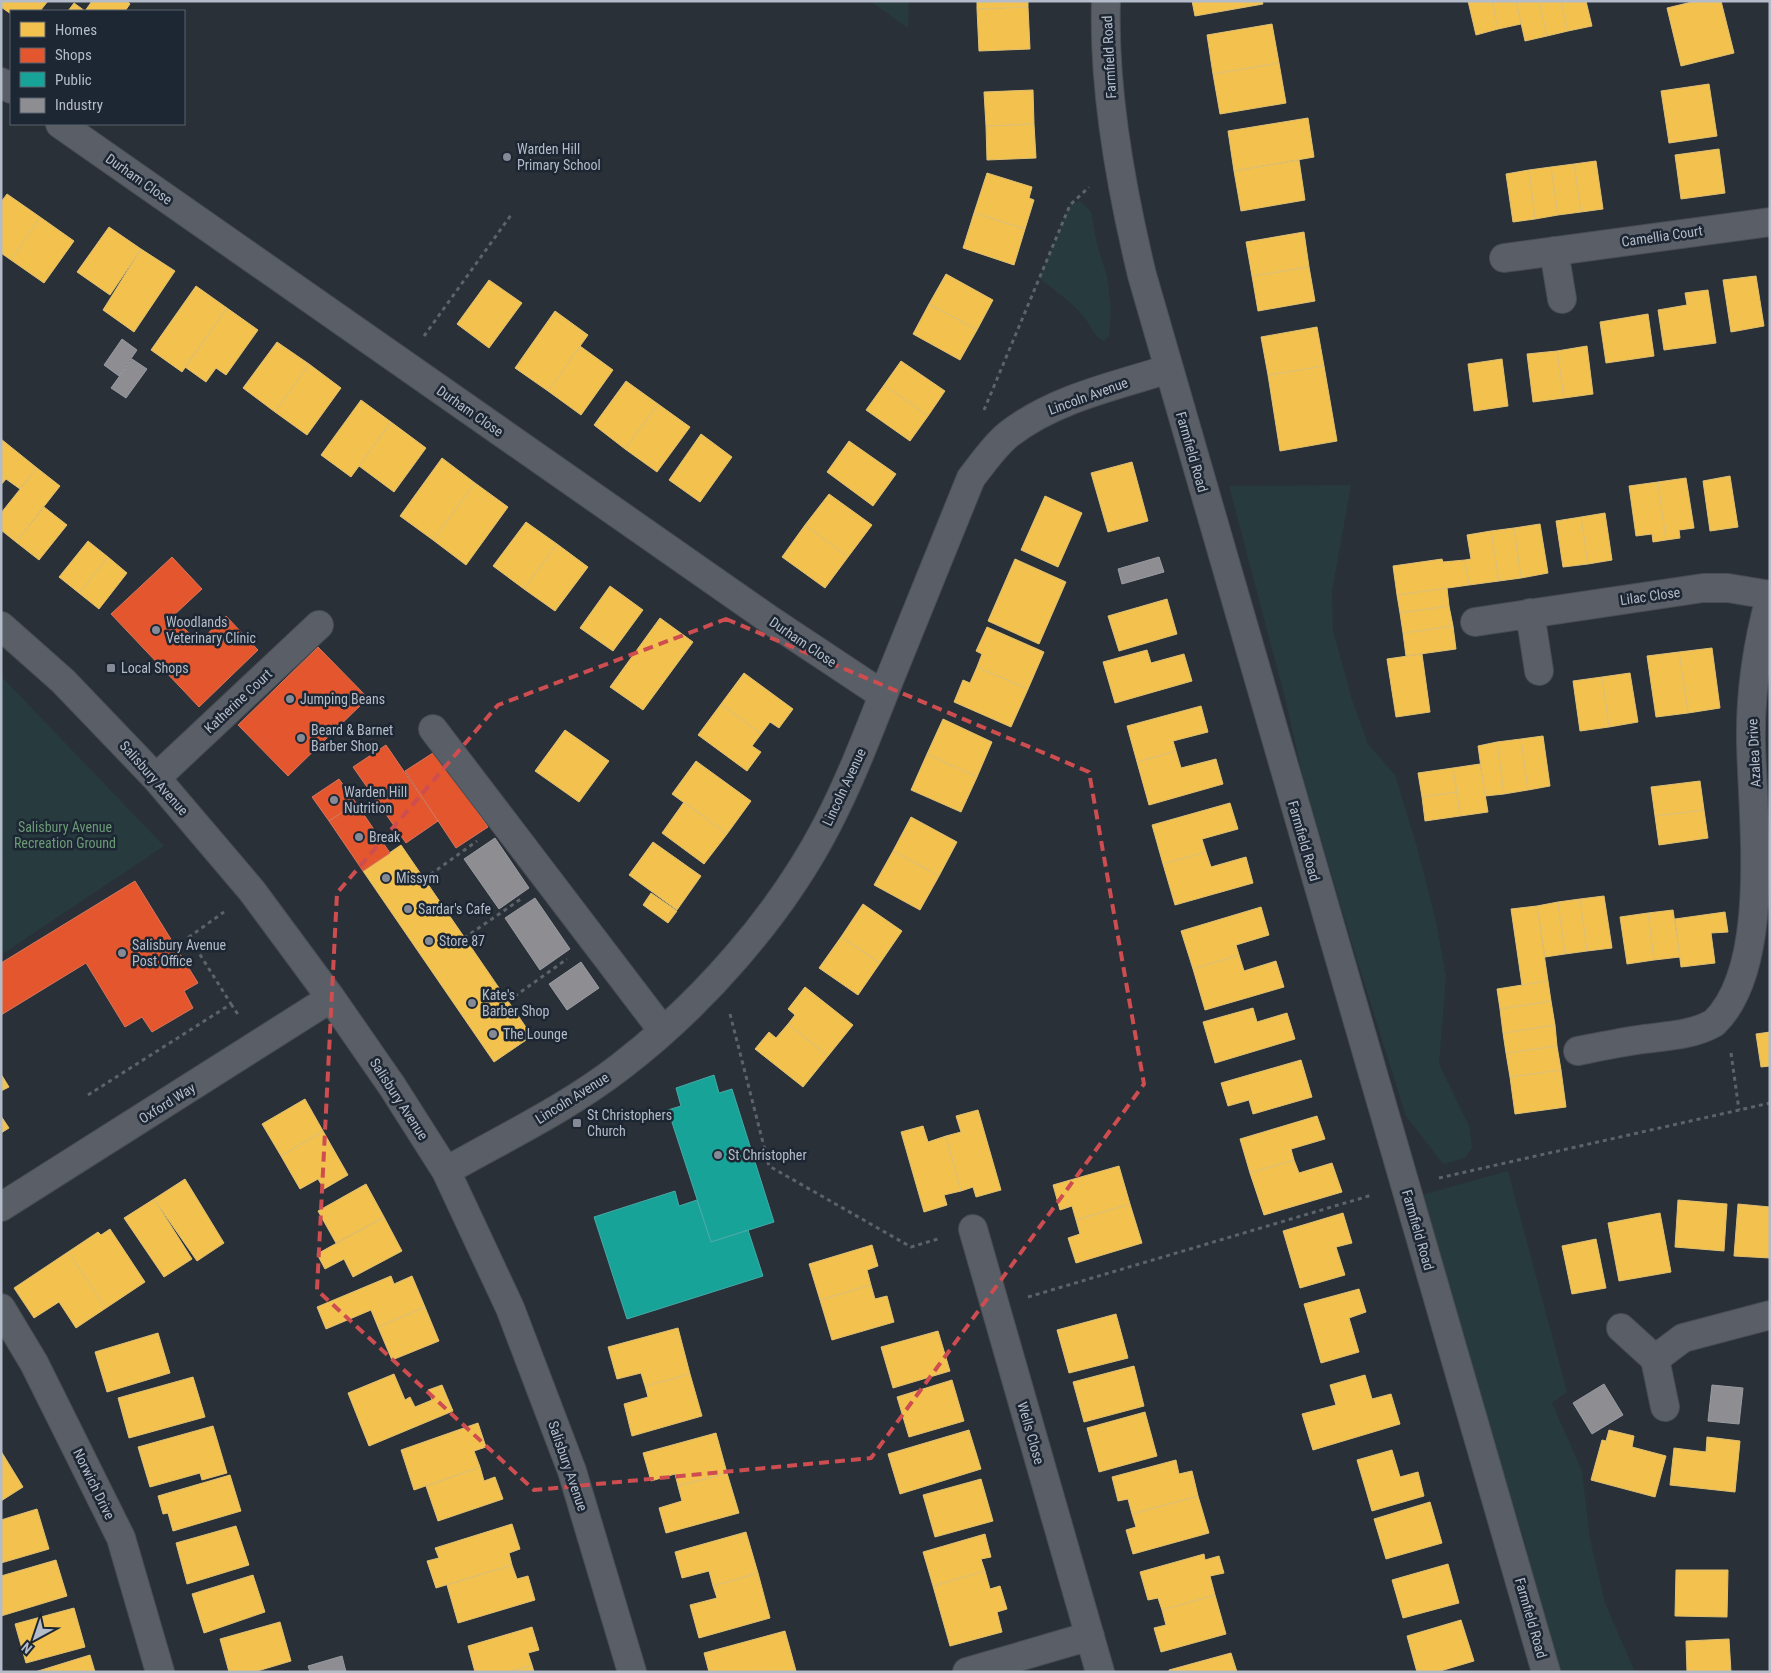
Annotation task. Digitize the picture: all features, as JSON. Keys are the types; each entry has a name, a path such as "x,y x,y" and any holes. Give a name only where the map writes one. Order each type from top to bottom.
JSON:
{"street":[{"name":"Farmfield Road","path":"1106,1 1113,122 1122,180 1142,275 1546,1672"},
{"name":"Durham Close","path":"61,125 770,620 883,696"},
{"name":"Camellia Court","path":"1504,258 1770,222"},
{"path":"1554,251 1562,300"},
{"name":"Lincoln Avenue","path":"446,1171 564,1105 620,1068 663,1031 720,975 757,930 785,892 827,825 883,696 971,478 990,453 1008,435 1032,418 1060,404 1168,369"},
{"name":"Lilac Close","path":"1475,622 1703,588 1728,588 1770,596"},
{"name":"Azalea Drive","path":"1578,1051 1688,1033 1713,1023 1726,1014 1750,985 1765,940 1768,922 1769,888 1762,787 1752,745 1751,702 1761,630 1770,596"},
{"path":"1530,613 1538,671"},
{"name":"Katherine Court","path":"156,778 319,625"},
{"name":"Salisbury Avenue","path":"1,626 63,681 156,778 252,891 331,998 392,1086 446,1171 510,1308 572,1471 632,1672"},
{"path":"433,729 663,1031"},
{"name":"Oxford Way","path":"1,1207 331,998"},
{"name":"Wells Close","path":"973,1229 1100,1672"},
{"name":"Norwich Drive","path":"1,1308 34,1364 121,1538 160,1672"},
{"path":"1655,1358 1684,1338 1770,1315"},
{"path":"1621,1328 1655,1358 1665,1407"},
{"path":"967,1672 1090,1636"}],"path":[{"path":"990,453 983,409 1070,205 1088,188 1122,180"},
{"path":"403,364 511,215"},
{"path":"424,879 504,822"},
{"path":"464,938 548,879"},
{"path":"88,1095 231,1004 189,937 252,891"},
{"path":"508,1001 594,940"},
{"path":"720,975 770,1166 911,1247 973,1229"},
{"path":"1726,1014 1739,1110"},
{"path":"995,1307 1405,1186 1770,1103"}],"highlighted area":[{"path":"726,619 1089,772 1144,1084 871,1458 534,1490 317,1290 337,893 498,705"}],"green space":[{"path":"870,1 909,1 908,28"},
{"path":"1080,201 1091,212 1097,244 1107,276 1111,309 1109,336 1104,341 1095,334 1074,306 1039,278 1070,205"},
{"path":"1351,485 1332,592 1333,630 1352,700 1368,744 1395,775 1417,847 1436,921 1446,976 1439,1064 1469,1126 1472,1148 1465,1158 1443,1164 1406,1116 1303,778 1286,702 1229,486"},
{"name":"Salisbury Avenue Recreation Ground","path":"1,676 164,846 1,955"},
{"path":"1508,1171 1567,1392 1552,1403 1582,1471 1590,1539 1605,1603 1635,1672 1559,1672 1534,1590 1525,1542 1471,1372 1422,1195"}],"building: Homes":[{"path":"1,1 48,1 41,10 10,10 10,13 1,7"},
{"path":"92,1 127,1 130,4 126,10 86,10"},
{"path":"977,1 1028,1 1028,7 977,9"},
{"path":"1192,1 1262,1 1263,4 1195,16"},
{"path":"1468,1 1492,1 1498,29 1476,35"},
{"path":"1492,1 1516,1 1521,24 1498,29"},
{"path":"1516,1 1539,1 1547,36 1525,41"},
{"path":"1539,1 1561,1 1568,31 1547,36"},
{"path":"1561,1 1586,1 1592,26 1568,31"},
{"path":"1696,1 1721,1 1734,53 1681,66 1667,8"},
{"path":"74,3 84,10 69,10"},
{"path":"1028,7 1030,49 979,51 977,9"},
{"path":"1272,24 1279,63 1213,74 1207,35"},
{"path":"1279,63 1286,103 1220,114 1213,74"},
{"path":"1709,84 1717,136 1669,143 1661,91"},
{"path":"1033,90 1034,124 986,126 984,92"},
{"path":"1308,118 1314,157 1234,171 1228,131"},
{"path":"1034,124 1036,158 987,160 986,126"},
{"path":"1719,149 1725,193 1681,199 1675,155"},
{"path":"1299,160 1305,200 1241,211 1234,171"},
{"path":"1596,161 1603,209 1581,212 1574,164"},
{"path":"1574,164 1581,212 1558,215 1551,167"},
{"path":"1551,167 1558,215 1535,219 1529,170"},
{"path":"1529,170 1535,219 1513,222 1506,174"},
{"path":"987,173 1032,187 1029,198 1034,200 1025,229 974,213"},
{"path":"7,194 40,217 11,260 1,253 1,202"},
{"path":"974,213 1025,229 1014,265 963,248"},
{"path":"40,217 74,241 44,283 11,260"},
{"path":"109,227 141,249 110,295 77,272"},
{"path":"1304,232 1309,267 1252,276 1246,242"},
{"path":"141,249 175,271 134,332 103,310"},
{"path":"1309,267 1315,301 1258,311 1252,276"},
{"path":"946,274 993,300 977,330 929,304"},
{"path":"1756,276 1764,326 1731,332 1723,280"},
{"path":"489,280 522,303 489,348 457,324"},
{"path":"196,286 227,308 182,372 151,350"},
{"path":"1708,290 1716,343 1664,350 1658,310 1687,305 1685,293"},
{"path":"929,304 977,330 960,360 913,334"},
{"path":"227,308 258,330 226,375 216,368 206,382 185,367"},
{"path":"555,311 588,335 548,391 515,368"},
{"path":"1648,314 1654,356 1606,363 1600,322"},
{"path":"1317,327 1324,366 1268,375 1261,337"},
{"path":"277,342 309,364 275,412 243,388"},
{"path":"580,346 613,370 581,415 548,391"},
{"path":"1587,346 1593,394 1564,398 1557,351"},
{"path":"1557,351 1564,398 1533,402 1527,354"},
{"path":"1502,359 1508,406 1474,411 1468,364"},
{"path":"901,361 945,391 928,416 884,385"},
{"path":"309,364 341,388 307,435 275,412"},
{"path":"1324,366 1337,441 1280,451 1268,375"},
{"path":"626,381 658,404 625,449 594,425"},
{"path":"884,385 928,416 910,441 866,410"},
{"path":"361,400 391,422 351,477 321,455"},
{"path":"658,404 690,427 657,472 625,449"},
{"path":"391,422 426,448 394,492 359,466"},
{"path":"701,434 732,457 700,502 669,480"},
{"path":"1,439 37,468 20,489 6,479 1,485"},
{"path":"849,441 896,474 873,506 827,472"},
{"path":"442,458 475,483 433,540 400,516"},
{"path":"1132,462 1148,521 1108,532 1091,473"},
{"path":"37,468 60,486 16,542 1,530 1,513"},
{"path":"1730,476 1738,527 1710,531 1703,481"},
{"path":"1686,478 1694,528 1679,530 1680,538 1666,540 1658,482"},
{"path":"1658,482 1666,540 1653,542 1652,534 1636,536 1629,486"},
{"path":"475,483 508,507 466,565 433,540"},
{"path":"829,494 872,525 848,557 805,525"},
{"path":"1045,496 1082,513 1058,567 1021,550"},
{"path":"44,507 67,525 39,560 16,542"},
{"path":"1605,513 1612,560 1588,564 1581,517"},
{"path":"1581,517 1588,564 1563,567 1556,521"},
{"path":"526,522 557,544 524,589 493,566"},
{"path":"1540,524 1548,573 1521,578 1514,528"},
{"path":"805,525 848,557 825,588 782,557"},
{"path":"1514,528 1521,578 1499,581 1491,531"},
{"path":"1491,531 1499,581 1469,585 1465,560 1471,559 1467,535"},
{"path":"88,541 108,557 79,593 59,577"},
{"path":"557,544 588,567 555,611 524,589"},
{"path":"108,557 127,573 99,609 79,593"},
{"path":"1015,559 1066,582 1039,644 988,621"},
{"path":"1442,559 1443,562 1465,560 1469,585 1397,595 1393,566"},
{"path":"610,586 643,610 613,651 580,628"},
{"path":"1447,588 1449,606 1400,613 1397,595"},
{"path":"1167,599 1177,634 1119,651 1108,616"},
{"path":"1449,606 1453,626 1403,633 1400,613"},
{"path":"660,618 693,642 643,710 610,687"},
{"path":"1453,626 1456,649 1406,656 1403,633"},
{"path":"987,627 1044,652 1028,689 977,667 982,654 976,651"},
{"path":"1712,648 1720,708 1688,713 1679,652"},
{"path":"1147,650 1151,663 1184,654 1192,681 1115,703 1103,662"},
{"path":"1679,652 1688,713 1656,717 1647,656"},
{"path":"1422,654 1430,712 1396,717 1387,659"},
{"path":"977,667 1028,689 1011,727 954,702 963,680 970,683"},
{"path":"744,673 793,709 779,728 770,722 761,734 721,704"},
{"path":"1630,673 1638,722 1609,727 1602,677"},
{"path":"1602,677 1609,727 1580,731 1573,681"},
{"path":"721,704 761,734 752,746 761,752 747,771 698,735"},
{"path":"1201,706 1208,732 1173,741 1176,751 1137,762 1127,726"},
{"path":"943,719 992,742 977,777 927,754"},
{"path":"565,730 609,761 579,802 535,771"},
{"path":"1543,736 1550,786 1528,790 1521,739"},
{"path":"1521,739 1528,790 1504,794 1497,742"},
{"path":"1497,742 1504,794 1485,796 1478,746"},
{"path":"1176,751 1181,768 1216,759 1223,784 1149,805 1137,762"},
{"path":"927,754 977,777 961,812 911,790"},
{"path":"696,761 751,801 727,834 672,794"},
{"path":"1480,764 1488,812 1460,816 1453,768"},
{"path":"1453,768 1457,792 1422,797 1418,773"},
{"path":"1700,781 1704,810 1655,816 1651,787"},
{"path":"1457,792 1460,816 1425,821 1422,797"},
{"path":"684,802 727,834 704,864 662,833"},
{"path":"1230,803 1238,829 1202,839 1206,852 1163,864 1152,825"},
{"path":"1704,810 1708,838 1659,845 1655,816"},
{"path":"911,817 957,842 939,876 893,851"},
{"path":"653,842 701,876 677,910 629,875"},
{"path":"401,845 532,1036 494,1062 363,871"},
{"path":"893,851 939,876 920,910 874,885"},
{"path":"1206,852 1211,867 1246,857 1253,883 1175,905 1163,864"},
{"path":"651,893 677,911 668,923 643,905"},
{"path":"1604,896 1612,948 1587,951 1580,899"},
{"path":"1580,899 1587,951 1565,954 1558,902"},
{"path":"1558,902 1565,954 1545,957 1537,906"},
{"path":"863,904 902,931 880,963 841,937"},
{"path":"1537,906 1548,981 1522,985 1511,909"},
{"path":"1261,907 1269,935 1236,945 1239,955 1193,969 1181,931"},
{"path":"1673,910 1680,957 1654,960 1648,913"},
{"path":"1725,912 1728,932 1711,933 1715,963 1681,967 1675,919"},
{"path":"1648,913 1654,960 1627,964 1620,917"},
{"path":"841,937 880,963 858,995 819,968"},
{"path":"1239,955 1244,971 1276,961 1284,987 1205,1010 1193,969"},
{"path":"1548,981 1551,1001 1500,1009 1497,989"},
{"path":"805,987 853,1025 828,1056 788,1024 795,1015 788,1009"},
{"path":"1551,1001 1555,1025 1503,1033 1500,1009"},
{"path":"1253,1008 1257,1022 1287,1013 1295,1039 1215,1063 1203,1022"},
{"path":"788,1024 828,1056 803,1087 755,1049 769,1032 776,1038"},
{"path":"1555,1025 1557,1046 1506,1053 1503,1033"},
{"path":"1770,1032 1770,1066 1761,1067 1756,1034"},
{"path":"1557,1046 1561,1070 1510,1077 1506,1053"},
{"path":"1301,1060 1312,1097 1253,1114 1249,1100 1228,1106 1221,1083"},
{"path":"1561,1070 1566,1107 1515,1114 1510,1077"},
{"path":"1,1074 9,1087 1,1091"},
{"path":"305,1099 323,1131 281,1156 262,1124"},
{"path":"978,1110 1001,1190 976,1197 973,1187 961,1191 946,1136 961,1132 956,1116"},
{"path":"1,1116 9,1128 1,1133"},
{"path":"1317,1116 1325,1139 1291,1149 1294,1160 1250,1173 1240,1139"},
{"path":"923,1126 928,1142 946,1136 961,1191 944,1195 947,1205 924,1212 901,1132"},
{"path":"323,1131 348,1175 324,1189 318,1179 300,1189 281,1156"},
{"path":"1294,1160 1299,1173 1332,1163 1342,1192 1264,1215 1250,1173"},
{"path":"1119,1166 1130,1204 1076,1220 1072,1206 1060,1210 1053,1185"},
{"path":"185,1179 224,1243 197,1261 154,1199"},
{"path":"366,1184 384,1217 336,1243 318,1211"},
{"path":"154,1199 192,1259 164,1277 124,1218"},
{"path":"1678,1200 1727,1204 1724,1251 1675,1247"},
{"path":"1130,1204 1142,1243 1076,1263 1068,1238 1080,1234 1076,1220"},
{"path":"1738,1204 1770,1207 1770,1258 1734,1256"},
{"path":"1343,1213 1352,1243 1336,1247 1345,1275 1300,1288 1283,1231"},
{"path":"1660,1213 1671,1272 1619,1281 1608,1223"},
{"path":"384,1217 402,1251 353,1277 344,1259 325,1269 317,1254"},
{"path":"110,1229 145,1282 106,1308 68,1252 98,1232 101,1235"},
{"path":"1596,1239 1606,1288 1572,1294 1562,1246"},
{"path":"872,1245 878,1266 867,1270 871,1285 820,1300 809,1264"},
{"path":"68,1252 106,1308 76,1328 59,1302 34,1318 14,1288"},
{"path":"391,1276 394,1284 412,1276 425,1307 378,1327 371,1310 326,1329 317,1307"},
{"path":"871,1285 875,1299 887,1296 894,1322 832,1340 820,1300"},
{"path":"1359,1289 1366,1312 1349,1318 1359,1352 1321,1363 1304,1304"},
{"path":"425,1307 439,1341 392,1360 378,1327"},
{"path":"1116,1314 1128,1358 1069,1373 1057,1330"},
{"path":"678,1328 690,1374 645,1386 641,1373 617,1379 608,1347"},
{"path":"938,1331 950,1371 893,1388 881,1347"},
{"path":"158,1333 170,1373 107,1392 95,1352"},
{"path":"1134,1366 1144,1406 1084,1422 1073,1382"},
{"path":"394,1374 405,1400 410,1397 415,1407 432,1400 428,1390 442,1385 453,1411 369,1446 348,1393"},
{"path":"690,1374 702,1416 632,1436 624,1404 648,1397 645,1386"},
{"path":"1365,1375 1372,1399 1391,1394 1400,1424 1313,1450 1302,1414 1336,1405 1330,1385"},
{"path":"193,1377 205,1417 129,1438 118,1398"},
{"path":"952,1380 964,1421 909,1437 897,1397"},
{"path":"1145,1412 1157,1456 1099,1472 1087,1428"},
{"path":"478,1423 486,1447 474,1451 480,1467 414,1490 401,1450"},
{"path":"213,1426 227,1473 202,1480 200,1473 150,1487 138,1447"},
{"path":"969,1430 981,1469 900,1494 888,1454"},
{"path":"1609,1430 1634,1436 1632,1447 1666,1456 1655,1497 1591,1480 1602,1440 1606,1441"},
{"path":"716,1433 727,1473 678,1486 675,1474 651,1481 643,1453"},
{"path":"1707,1437 1740,1441 1735,1492 1670,1485 1674,1448 1706,1452"},
{"path":"1392,1450 1400,1477 1418,1472 1424,1496 1372,1511 1357,1460"},
{"path":"1,1451 23,1487 1,1501"},
{"path":"1176,1460 1179,1474 1192,1471 1198,1496 1132,1514 1128,1499 1118,1501 1112,1477"},
{"path":"480,1467 484,1481 495,1477 503,1499 438,1521 426,1486"},
{"path":"727,1473 739,1513 666,1533 659,1508 682,1501 678,1486"},
{"path":"230,1475 241,1511 173,1531 168,1513 163,1514 158,1496"},
{"path":"981,1479 993,1521 935,1537 923,1495"},
{"path":"1198,1496 1209,1533 1133,1554 1126,1530 1136,1527 1132,1514"},
{"path":"1430,1502 1442,1543 1386,1559 1374,1519"},
{"path":"37,1509 49,1549 1,1563 1,1520"},
{"path":"512,1524 520,1549 509,1553 512,1565 436,1588 427,1561 439,1558 435,1548"},
{"path":"236,1526 249,1565 187,1584 176,1543"},
{"path":"746,1532 758,1573 713,1586 709,1571 682,1578 675,1552"},
{"path":"985,1534 991,1557 981,1559 985,1571 933,1586 923,1552"},
{"path":"1204,1554 1205,1560 1219,1556 1224,1573 1210,1576 1215,1595 1162,1610 1158,1598 1148,1600 1140,1572"},
{"path":"56,1560 67,1596 1,1616 1,1576"},
{"path":"1448,1564 1459,1603 1403,1618 1392,1580"},
{"path":"512,1565 517,1579 528,1576 535,1600 458,1623 447,1585"},
{"path":"1676,1570 1728,1570 1727,1617 1675,1616"},
{"path":"985,1571 990,1589 1000,1586 1007,1609 997,1612 1002,1632 950,1646 933,1586"},
{"path":"758,1573 770,1618 699,1638 690,1605 717,1598 713,1586"},
{"path":"253,1575 265,1612 204,1633 192,1594"},
{"path":"1215,1595 1226,1634 1161,1652 1154,1628 1166,1625 1162,1610"},
{"path":"74,1608 85,1647 26,1663 15,1624"},
{"path":"1461,1620 1474,1661 1437,1672 1417,1672 1407,1636"},
{"path":"280,1622 291,1661 254,1672 229,1672 220,1639"},
{"path":"532,1627 539,1650 528,1653 532,1665 509,1672 475,1672 468,1646"},
{"path":"785,1631 796,1671 709,1672 704,1653"},
{"path":"1729,1639 1731,1672 1687,1672 1686,1641"},
{"path":"1231,1653 1237,1672 1169,1672 1169,1670"},
{"path":"90,1655 95,1672 35,1672"},
{"path":"532,1665 534,1672 509,1672"}],"building: Shops":[{"name":"Woodlands Veterinary Clinic","path":"172,557 202,589 173,616 198,643 226,616 258,650 199,707 111,614"},
{"path":"318,647 368,698 288,776 238,725"},
{"path":"386,745 438,821 406,843 353,767"},
{"path":"436,751 488,827 456,848 405,771"},
{"name":"Warden Hill Nutrition","path":"339,779 356,803 329,821 312,797"},
{"name":"Break","path":"356,803 390,853 363,871 329,821"},
{"path":"135,881 198,983 184,991 193,1008 152,1032 142,1017 125,1027 86,963 1,1015 1,963"}],"building: Public":[{"name":"St Christopher","path":"714,1075 719,1093 732,1089 774,1222 711,1242 668,1110 681,1106 676,1088"},
{"path":"675,1191 679,1206 697,1200 711,1242 748,1230 763,1276 627,1319 594,1217"}],"building: Industry":[{"path":"122,339 137,350 119,376 104,365"},
{"path":"132,359 147,369 126,398 111,388"},
{"path":"1159,557 1164,572 1122,584 1118,569"},
{"path":"495,838 529,888 499,909 464,859"},
{"path":"535,898 570,949 540,970 505,918"},
{"path":"581,962 599,988 567,1010 549,984"},
{"path":"1604,1384 1623,1415 1592,1434 1573,1403"},
{"path":"1712,1385 1743,1388 1739,1424 1708,1421"},
{"path":"342,1656 346,1672 310,1672 308,1666"}],"place":[{"name":"Warden Hill Primary School","path":"507,157"},
{"name":"Woodlands Veterinary Clinic","path":"156,630"},
{"name":"Local Shops","path":"111,668"},
{"name":"Jumping Beans","path":"290,699"},
{"name":"Beard & Barnet Barber Shop","path":"301,738"},
{"name":"Warden Hill Nutrition","path":"334,800"},
{"name":"Break","path":"359,837"},
{"name":"Missym","path":"386,878"},
{"name":"Sardar's Cafe","path":"408,909"},
{"name":"Store 87","path":"429,941"},
{"name":"Salisbury Avenue Post Office","path":"122,953"},
{"name":"Kate's Barber Shop","path":"472,1003"},
{"name":"The Lounge","path":"493,1034"},
{"name":"St Christophers Church","path":"577,1123"},
{"name":"St Christopher","path":"718,1155"}]}
